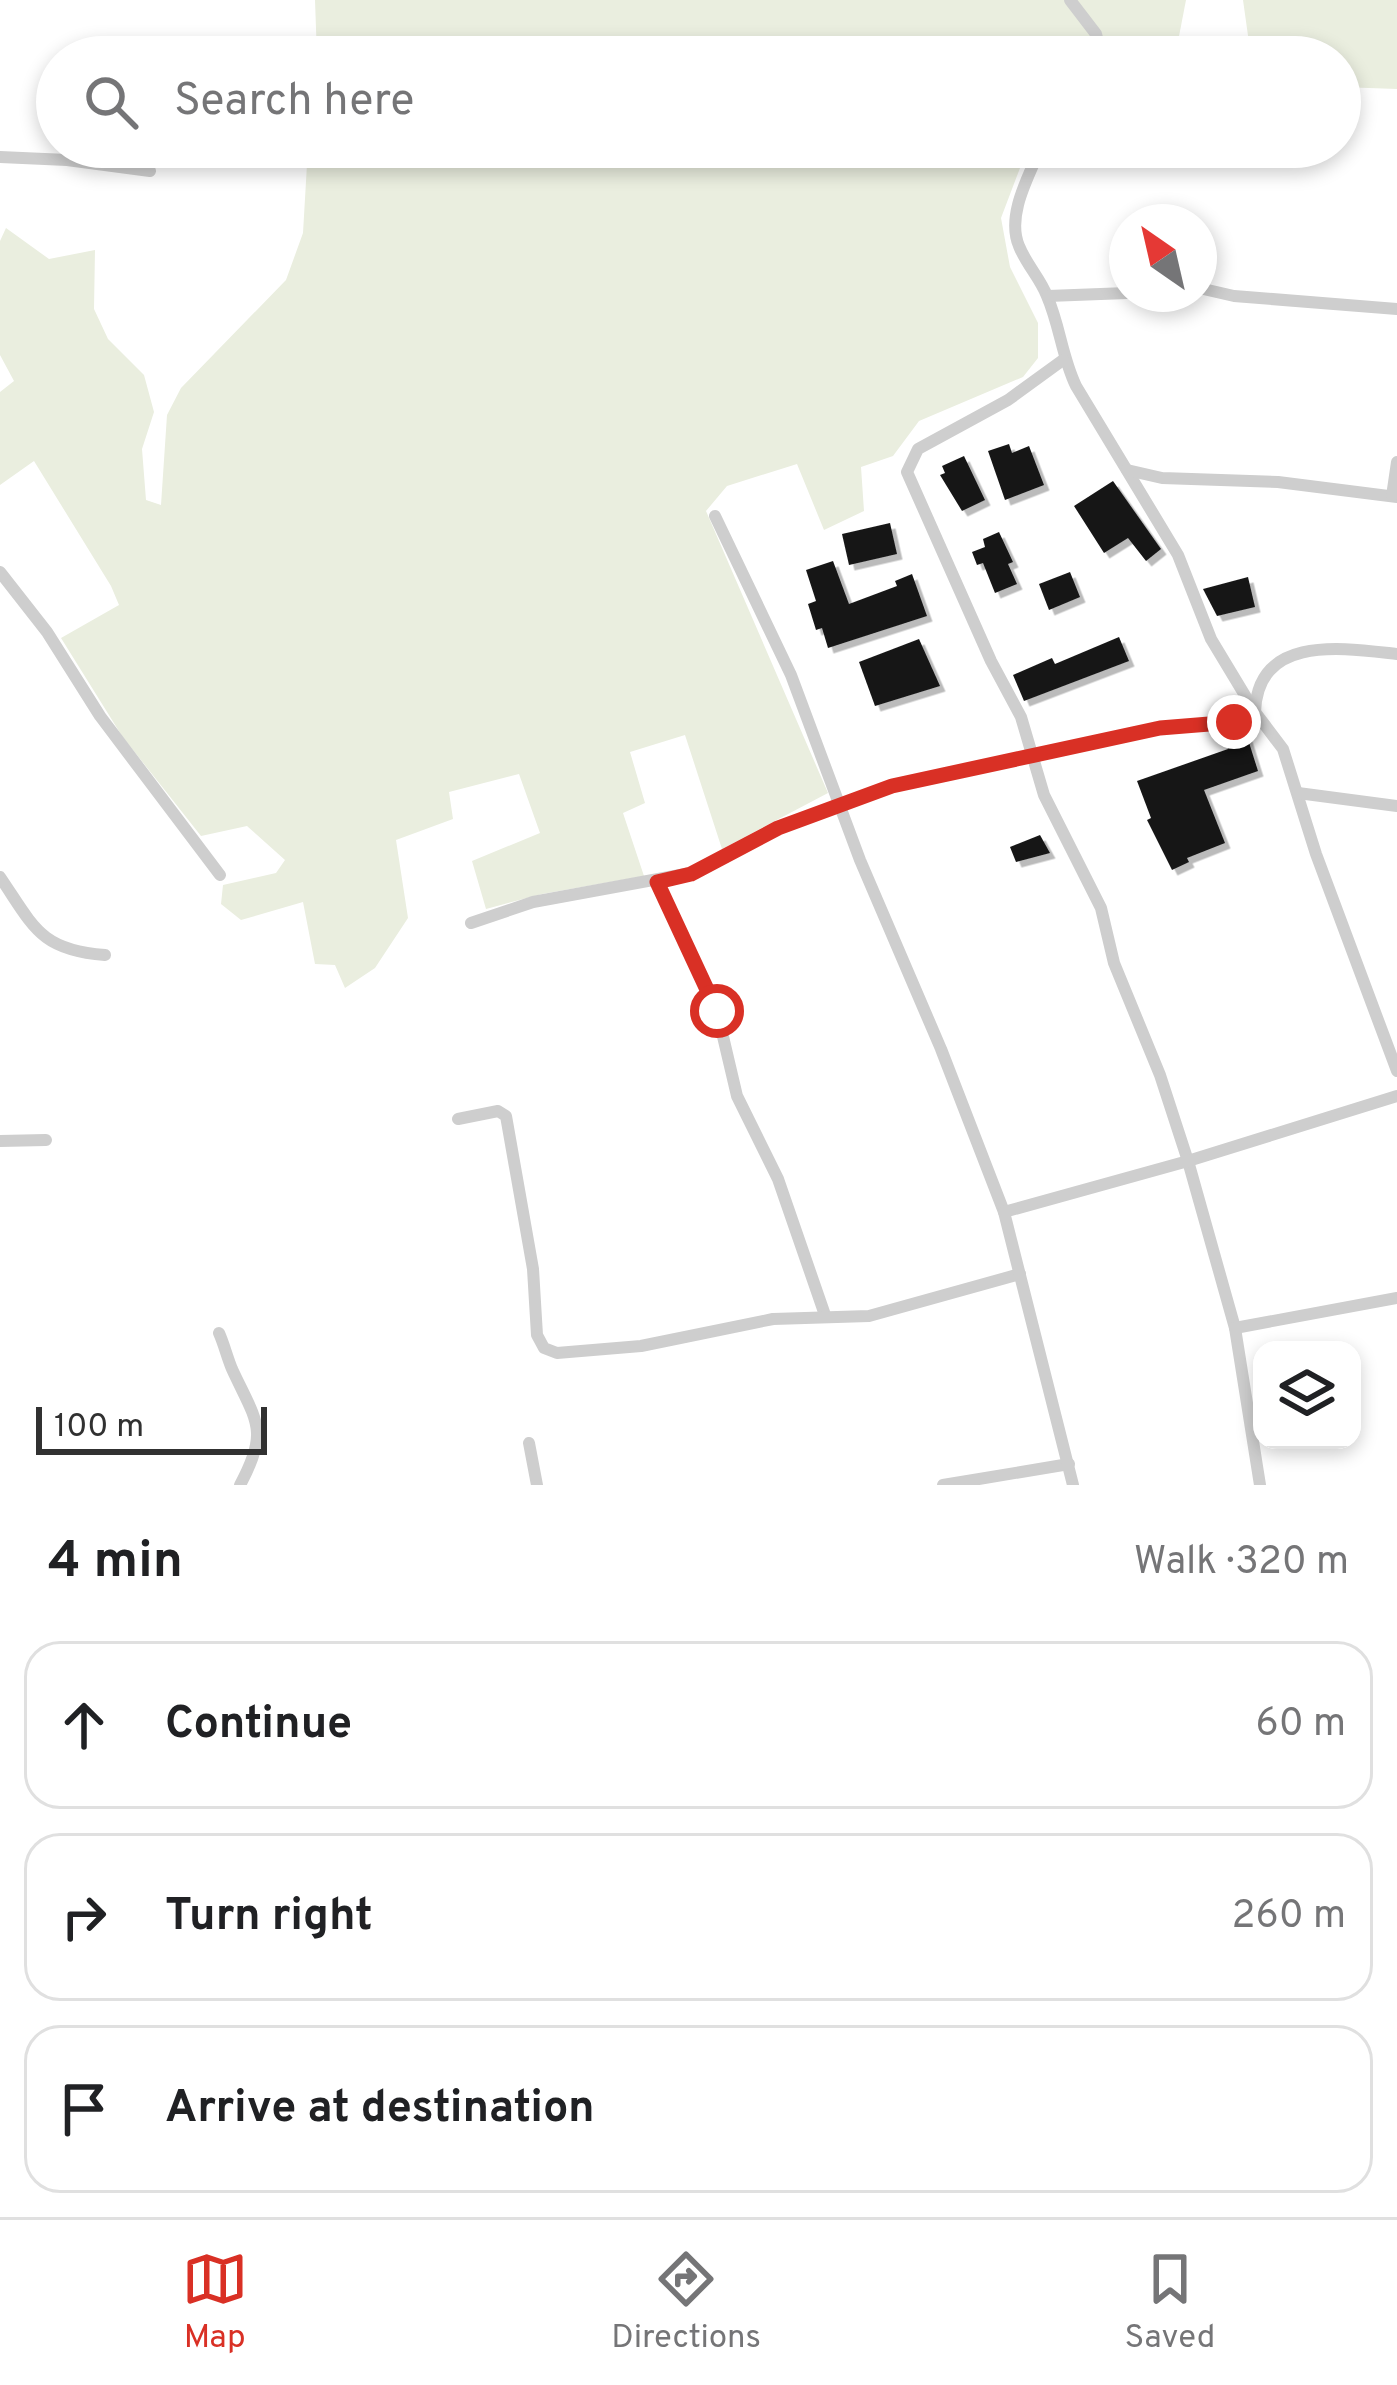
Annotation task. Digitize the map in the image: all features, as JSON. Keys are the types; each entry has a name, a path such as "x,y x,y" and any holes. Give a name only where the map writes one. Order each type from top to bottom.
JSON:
{"street":[{"path":"1070,0 1097,36"},
{"path":"0,157 36,159"},
{"path":"127,168 150,171"},
{"path":"1032,168 1014,229 1048,296 1063,360 1178,555 1211,639 1283,749 1316,854 1397,1071"},
{"path":"1217,292 1397,309"},
{"path":"1048,296 1109,294"},
{"path":"1063,360 1008,400 918,449 907,472 1021,717 1045,795 1101,908 1114,963 1160,1075 1235,1328 1260,1485"},
{"path":"1127,470 1162,478 1277,482 1395,496 1397,462"},
{"path":"1146,500 1162,478"},
{"path":"715,515 782,652 860,860 941,1048 1004,1212 1073,1485"},
{"path":"0,572 47,632 100,716 220,875"},
{"path":"1255,712 1262,679 1307,649 1332,646 1397,654"},
{"path":"471,923 533,902 691,874 778,828 892,786 1160,728 1234,722 1255,712"},
{"path":"1298,793 1397,806"},
{"path":"0,877 50,944 105,955"},
{"path":"657,882 717,1011 737,1096 778,1179 825,1316"},
{"path":"1004,1212 1188,1162 1397,1096"},
{"path":"458,1118 498,1112 506,1116 533,1268 537,1335 544,1348 557,1353 640,1346 773,1319 869,1316 1020,1274"},
{"path":"0,1141 46,1140"},
{"path":"1235,1328 1397,1298"},
{"path":"218,1333 254,1410 260,1435 240,1485"},
{"path":"529,1443 537,1485"},
{"path":"943,1485 1069,1464"}],"shaded area":[{"path":"315,0 1186,0 1179,36 316,36"},
{"path":"1243,0 1397,0 1397,89 1361,88 1361,36 1248,36"},
{"path":"307,168 1020,168 1001,218 1010,267 1038,323 1038,358 1023,377 919,421 893,456 861,467 864,511 824,530 797,464 727,486 706,511 828,793 722,849 685,735 630,752 645,803 623,813 644,876 486,909 472,861 540,833 519,774 449,792 453,819 396,840 408,918 375,968 345,988 335,965 315,964 303,902 241,920 221,904 223,885 276,873 285,860 247,826 201,836 122,736 61,638 119,605 111,586 34,461 0,485 0,392 14,381 0,355 0,241 6,228 49,259 95,250 94,309 108,339 144,375 154,412 142,449 146,500 161,505 167,415 181,388 286,280 303,233"}],"building":[{"path":"1009,444 1012,453 1029,446 1044,485 1005,500 988,451"},
{"path":"964,456 985,500 962,511 940,475 945,473 942,466"},
{"path":"1113,481 1161,549 1146,561 1128,538 1104,553 1074,506"},
{"path":"890,523 897,554 849,565 842,534"},
{"path":"999,532 1017,584 995,593 983,563 977,565 972,552 985,547 983,539"},
{"path":"833,561 849,604 897,586 895,581 912,574 927,616 828,648 808,604 816,601 806,570"},
{"path":"1070,572 1080,597 1049,610 1039,584"},
{"path":"1248,577 1255,607 1217,616 1203,589"},
{"path":"1119,637 1129,661 1024,701 1013,675 1052,658 1055,664"},
{"path":"919,639 940,686 875,706 859,662"},
{"path":"1246,733 1258,771 1204,790 1225,843 1187,858 1189,862 1172,870 1147,820 1151,818 1137,781 1228,749 1225,740"},
{"path":"1040,835 1050,853 1016,862 1010,847"}],"route":[{"path":"717,1011 657,882 691,874 778,828 892,786 1160,728 1234,722"}]}
